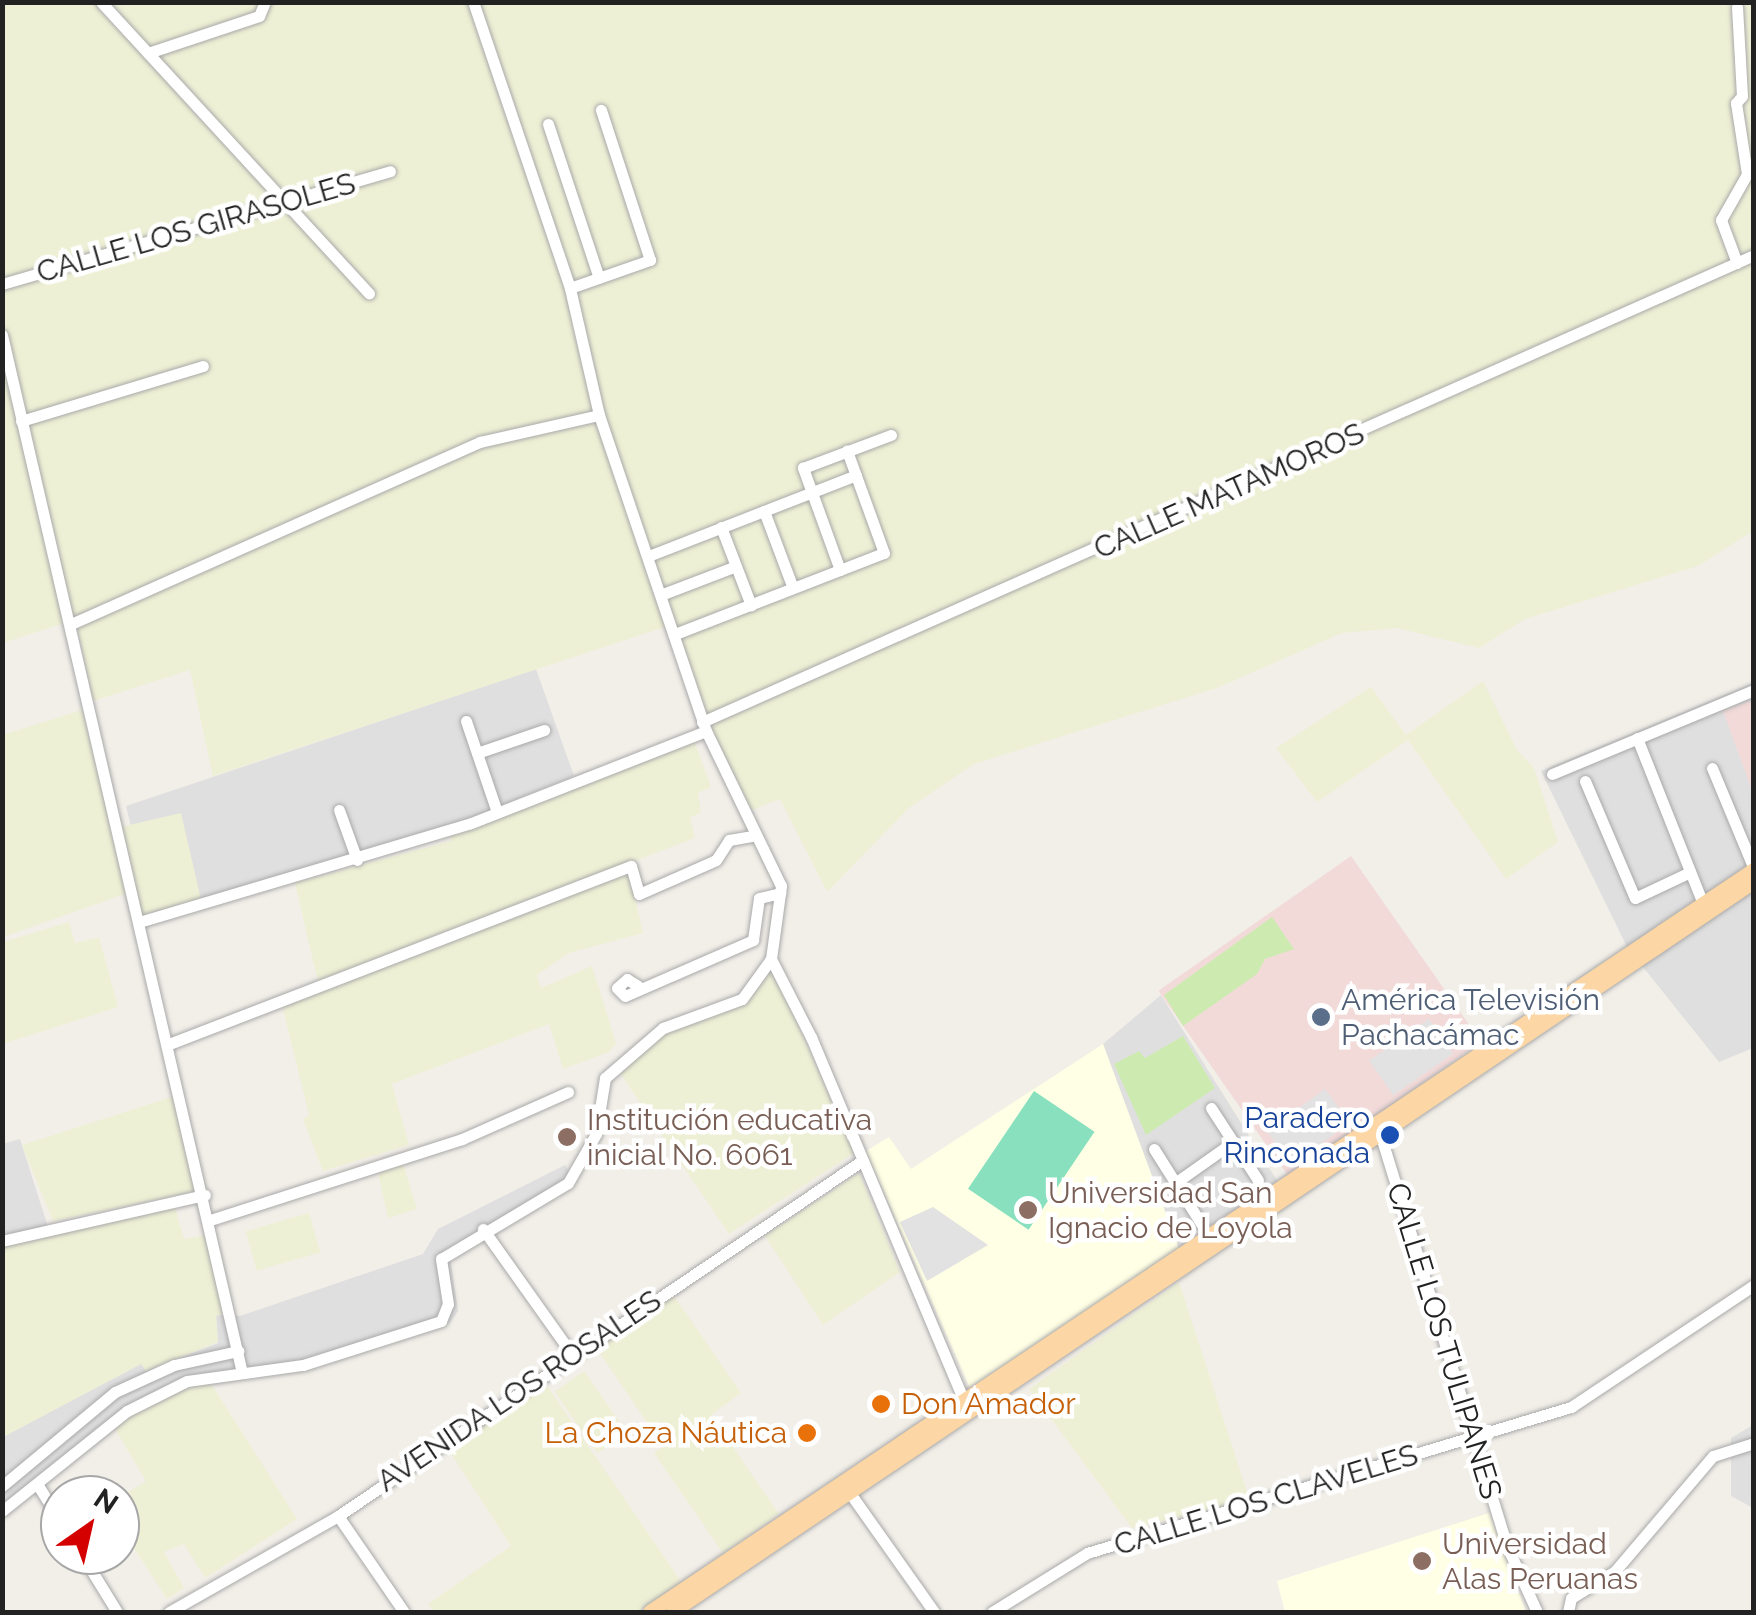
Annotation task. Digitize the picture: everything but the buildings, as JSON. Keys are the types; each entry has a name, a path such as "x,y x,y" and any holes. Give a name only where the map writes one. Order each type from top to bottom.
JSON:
{"main road":[{"path":"1632,958 1754,870"},
{"path":"672,1612 846,1488 1378,1128 1632,958 1754,882"},
{"path":"650,1612 846,1488"}],"street":[{"path":"101,2 368,293"},
{"path":"148,53 259,16 265,2"},
{"path":"2,1511 39,1487 126,1411 187,1381 302,1365 441,1321 448,1304 441,1259 568,1182 582,1167 606,1078 664,1028 742,999 771,958 780,894 704,726 651,555 599,415 570,288 473,2"},
{"path":"1737,7 1742,96 1736,103 1746,174 1721,220 1737,262"},
{"path":"570,288 650,260 600,110"},
{"path":"548,124 598,278"},
{"name":"CALLE LOS GIRASOLES","path":"2,284 390,171"},
{"name":"CALLE MATAMOROS","path":"140,922 357,860 497,812 704,726 1754,255"},
{"path":"2,335 204,1194 242,1373"},
{"path":"21,421 203,366"},
{"path":"71,624 480,442 599,415"},
{"path":"840,570 803,468 892,435"},
{"path":"675,634 884,553 847,451"},
{"path":"651,555 856,475"},
{"path":"764,510 793,588"},
{"path":"721,528 751,605"},
{"path":"663,594 736,566"},
{"path":"1552,774 1754,690"},
{"path":"466,721 497,812"},
{"path":"476,753 544,730"},
{"path":"1637,738 1702,904"},
{"path":"1712,768 1754,870"},
{"path":"1585,781 1635,898 1690,872"},
{"path":"339,810 357,860"},
{"path":"168,1044 631,866 638,894 716,860 728,840 756,835"},
{"path":"638,986 752,940 760,898 780,894"},
{"path":"771,958 784,976 967,1406"},
{"path":"210,1220 462,1139 568,1092"},
{"path":"1211,1108 1258,1180"},
{"name":"CALLE LOS TULIPANES","path":"1378,1128 1506,1544 1537,1612"},
{"path":"1175,1182 1233,1142"},
{"path":"1154,1149 1202,1225"},
{"name":"AVENIDA LOS ROSALES","path":"169,1612 338,1516 571,1354 862,1160"},
{"path":"2,1240 204,1194"},
{"path":"484,1230 571,1354"},
{"name":"CALLE LOS CLAVELES","path":"992,1612 1088,1553 1475,1438 1607,1389 1754,1285"},
{"path":"2,1486 115,1392 174,1365 238,1351"},
{"path":"1570,1612 1572,1597 1615,1571 1714,1456 1754,1443"},
{"path":"846,1488 934,1612"},
{"path":"338,1516 404,1612"},
{"path":"94,1575 117,1612"}],"shaded area":[{"path":"2,3 1753,3 1753,531 1698,566 1525,619 1479,648 1397,628 1342,633 1217,688 974,764 909,808 827,892 780,799 752,810 727,770 674,624 213,776 190,670 93,701 76,619 3,643"},
{"path":"536,669 574,776 445,829 152,914 126,806"},
{"path":"1483,681 1517,750 1534,768 1558,842 1506,879 1408,740 1317,802 1276,748 1371,687 1406,735"},
{"path":"1753,683 1753,1048 1719,1062 1627,947 1541,771"},
{"path":"1754,700 1753,793 1723,711"},
{"path":"82,710 128,893 3,937 2,735"},
{"path":"694,740 711,787 698,793 701,813 690,817 695,838 318,982 295,883 451,841 450,835"},
{"path":"181,813 201,901 140,915 120,827"},
{"path":"1351,856 1481,1042 1289,1177 1158,991"},
{"path":"629,871 643,933 569,953 537,975 541,988 592,966 616,1043 609,1052 563,1069 549,1024 392,1084 409,1145 323,1171 303,1119 309,1115 282,1005"},
{"path":"69,922 75,943 99,937 118,1007 3,1044 3,942"},
{"path":"773,968 854,1153 729,1234 618,1070 669,1029 747,1002"},
{"path":"1161,995 1278,1182 1179,1249 1103,1044"},
{"path":"1429,1019 1453,1053 1393,1095 1369,1061"},
{"name":"Universidad San Ignacio de Loyola","path":"1103,1044 1179,1249 970,1388 866,1151 889,1137 911,1169"},
{"path":"1325,1089 1350,1123 1291,1165 1267,1131"},
{"path":"175,1096 197,1191 53,1221 22,1145"},
{"path":"20,1139 49,1230 2,1245 2,1144"},
{"path":"402,1160 417,1209 388,1218 377,1168"},
{"path":"565,1165 575,1181 450,1256 458,1311 450,1323 312,1361 169,1386 106,1425 49,1475 40,1475 40,1483 3,1515 3,1437 142,1363 146,1371 218,1343 216,1315 240,1316 423,1254 438,1229"},
{"path":"859,1173 900,1272 823,1325 765,1236"},
{"path":"933,1207 988,1245 927,1281 900,1222"},
{"path":"175,1208 184,1239 210,1234 228,1313 216,1316 218,1342 146,1371 141,1364 3,1437 2,1245"},
{"path":"309,1213 320,1252 257,1271 246,1231"},
{"path":"1179,1282 1250,1501 1132,1528 1029,1389"},
{"path":"674,1296 741,1393 711,1415 779,1514 723,1553 654,1453 663,1446 597,1349"},
{"path":"584,1371 627,1432 598,1453 555,1392"},
{"path":"210,1382 297,1519 205,1578 184,1544 164,1552 184,1588 167,1599 140,1557 140,1485 146,1481 112,1424 182,1387"},
{"path":"546,1384 682,1583 638,1612 434,1612 428,1604 511,1546 448,1449"},
{"path":"1753,1425 1753,1508 1731,1496 1731,1438"},
{"name":"Universidad Alas Peruanas","path":"1489,1513 1526,1612 1285,1612 1277,1581"}],"green space":[{"path":"1272,917 1294,949 1265,959 1257,974 1183,1026 1164,995"},
{"path":"1183,1036 1215,1088 1146,1135 1114,1064 1139,1051 1145,1058"},
{"path":"1034,1091 1095,1132 1029,1230 968,1189"}],"place":[{"name":"América Televisión Pachacámac","path":"1321,1017"},
{"name":"Paradero Rinconada","path":"1390,1135"},
{"name":"Institución educativa inicial No. 6061","path":"567,1137"},
{"name":"Universidad San Ignacio de Loyola","path":"1028,1210"},
{"name":"Don Amador","path":"881,1404"},
{"name":"La Choza Náutica","path":"807,1433"},
{"name":"Universidad Alas Peruanas","path":"1422,1561"}]}
